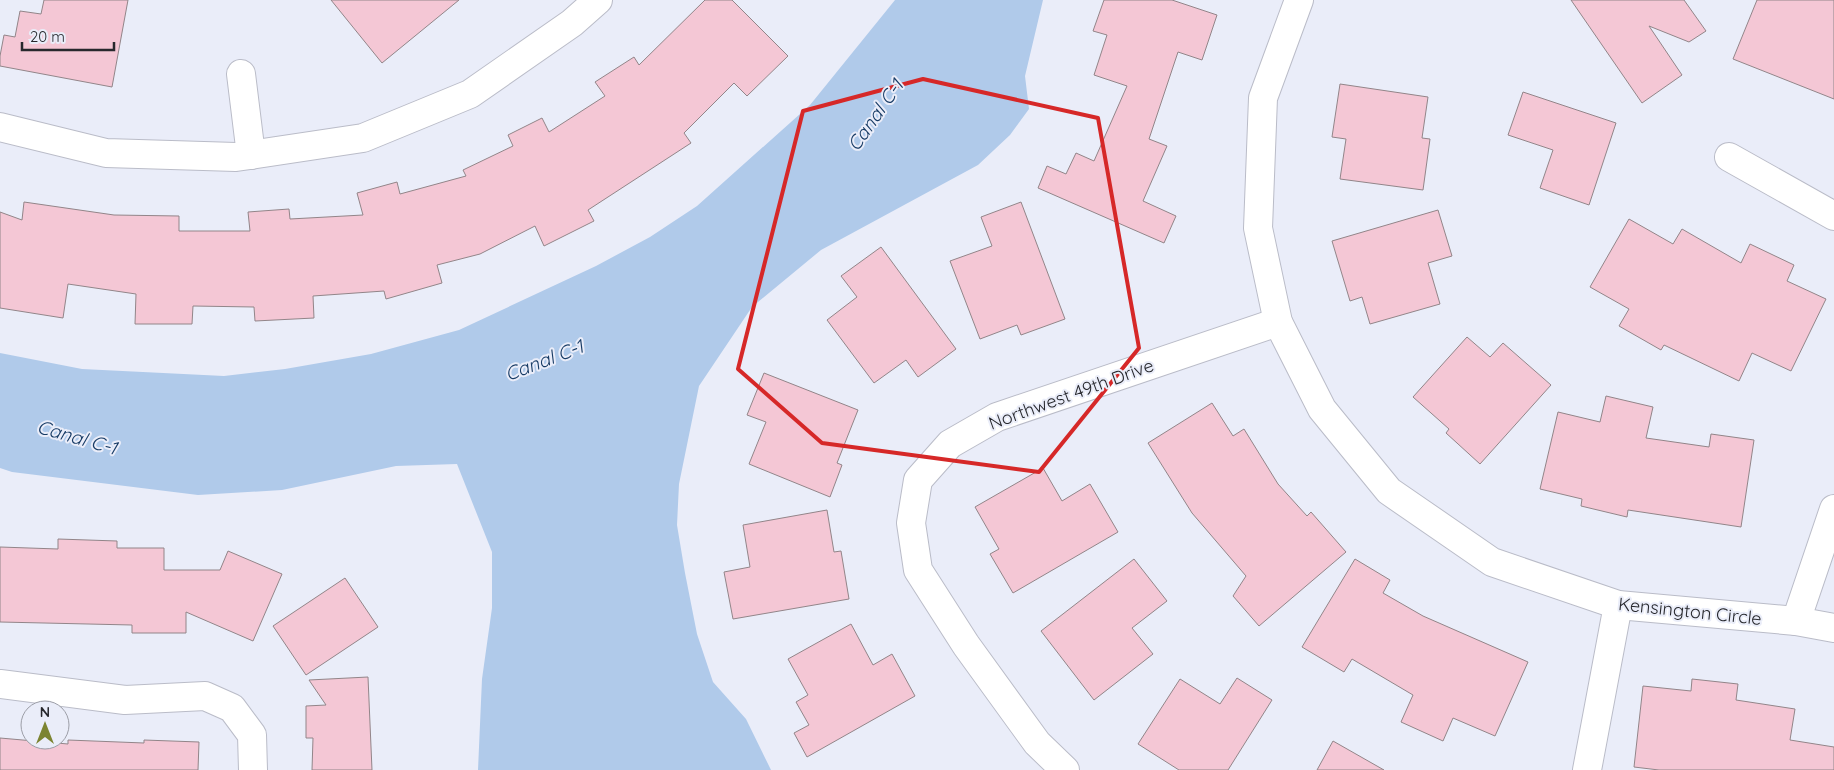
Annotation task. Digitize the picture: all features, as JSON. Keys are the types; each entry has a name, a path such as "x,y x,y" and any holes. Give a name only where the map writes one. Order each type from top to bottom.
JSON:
{"street":[{"path":"0,127 106,153 236,157 363,138 470,94 572,23 598,0"},
{"name":"Kensington Circle","path":"1299,0 1263,98 1258,228 1278,322 1322,409 1389,491 1492,562 1618,605 1796,621 1834,628"},
{"path":"241,74 251,155"},
{"path":"1729,157 1834,216"},
{"name":"Northwest 49th Drive","path":"1066,770 1037,743 966,645 918,570 911,523 918,480 950,444 997,417 1278,322"},
{"path":"1796,621 1834,509"},
{"path":"1586,770 1618,605"},
{"path":"0,684 125,700 205,696 232,708 252,735 252,770"}],"highlighted area":[{"path":"923,79 1098,118 1139,348 1039,472 822,443 738,369 803,111"}],"water":[{"name":"Canal C-1","path":"895,0 1043,0 1025,76 1029,109 1010,135 978,165 821,250 752,307 699,386 679,484 677,525 685,573 697,634 713,682 746,719 771,770 478,770 482,679 492,608 492,552 457,464 396,466 282,490 198,495 12,472 0,468 0,353 82,369 224,376 285,369 371,354 459,330 596,266 650,237 697,206 810,105"}],"building":[{"path":"44,0 128,0 112,87 0,66 4,35 15,37 20,11 41,14"},
{"path":"331,0 459,0 382,63"},
{"path":"705,0 732,0 788,56 747,96 734,83 684,133 691,143 588,210 594,221 544,246 535,226 480,254 437,265 442,283 386,299 384,291 313,296 314,318 255,321 254,307 193,306 192,324 135,324 136,294 68,284 63,318 0,308 0,212 22,220 24,202 114,215 179,216 179,231 250,231 248,212 289,209 290,219 363,215 357,193 397,182 400,194 466,176 463,170 513,146 508,135 542,118 549,132 605,96 595,82 634,57 639,65"},
{"path":"1104,0 1172,0 1217,15 1202,60 1178,52 1149,139 1167,146 1143,201 1176,216 1164,243 1038,188 1047,166 1066,174 1076,153 1094,161 1127,86 1094,75 1107,35 1093,31"},
{"path":"1571,0 1684,0 1706,31 1689,42 1649,26 1682,75 1642,103"},
{"path":"1757,0 1834,0 1834,99 1733,59"},
{"path":"1340,84 1428,97 1422,138 1430,139 1423,190 1340,179 1346,139 1332,137"},
{"path":"1523,92 1616,123 1589,205 1540,188 1553,150 1508,135"},
{"path":"1021,202 1065,319 1021,335 1017,325 980,339 950,261 992,246 981,217"},
{"path":"1438,210 1452,256 1428,263 1440,304 1370,324 1362,297 1350,301 1332,241"},
{"path":"1629,219 1673,244 1682,229 1741,263 1750,244 1794,265 1787,281 1826,299 1791,371 1752,353 1739,381 1664,345 1661,350 1619,326 1629,309 1590,287"},
{"path":"881,247 956,349 918,377 906,360 874,383 827,320 857,297 841,276"},
{"path":"1467,337 1490,357 1503,343 1551,385 1480,464 1446,433 1449,429 1413,397"},
{"path":"764,373 858,410 837,463 842,465 830,497 749,464 766,422 747,415"},
{"path":"1606,396 1653,407 1646,438 1709,447 1711,434 1754,440 1741,527 1628,510 1627,517 1581,506 1582,499 1540,489 1558,412 1600,422"},
{"path":"1212,403 1233,436 1244,429 1278,484 1307,516 1311,512 1346,552 1259,626 1233,596 1246,576 1192,513 1148,443"},
{"path":"1043,468 1062,501 1090,484 1118,532 1013,593 990,554 999,549 975,507"},
{"path":"827,510 834,552 841,551 849,599 733,619 724,572 750,567 743,525"},
{"path":"58,539 117,541 117,548 164,548 164,570 220,570 228,551 282,574 253,641 186,612 186,633 132,633 132,625 0,622 0,547 58,549"},
{"path":"1134,559 1167,601 1132,628 1153,654 1094,700 1041,631"},
{"path":"1355,559 1390,580 1383,593 1423,616 1528,662 1495,736 1453,718 1443,741 1401,722 1413,695 1352,659 1344,672 1302,647"},
{"path":"345,578 378,627 306,675 273,626"},
{"path":"851,624 873,665 892,654 915,696 807,757 794,733 809,725 796,702 808,695 788,659"},
{"path":"368,677 372,770 312,770 313,738 306,738 306,706 326,705 309,680"},
{"path":"1237,678 1272,700 1228,770 1179,770 1138,744 1180,679 1220,704"},
{"path":"1692,679 1738,684 1736,700 1795,709 1790,740 1834,747 1834,770 1659,770 1634,767 1643,686 1691,691"},
{"path":"0,738 20,740 20,750 70,750 70,740 144,743 144,740 199,742 198,770 0,770"},
{"path":"1333,741 1384,770 1317,770"}]}
